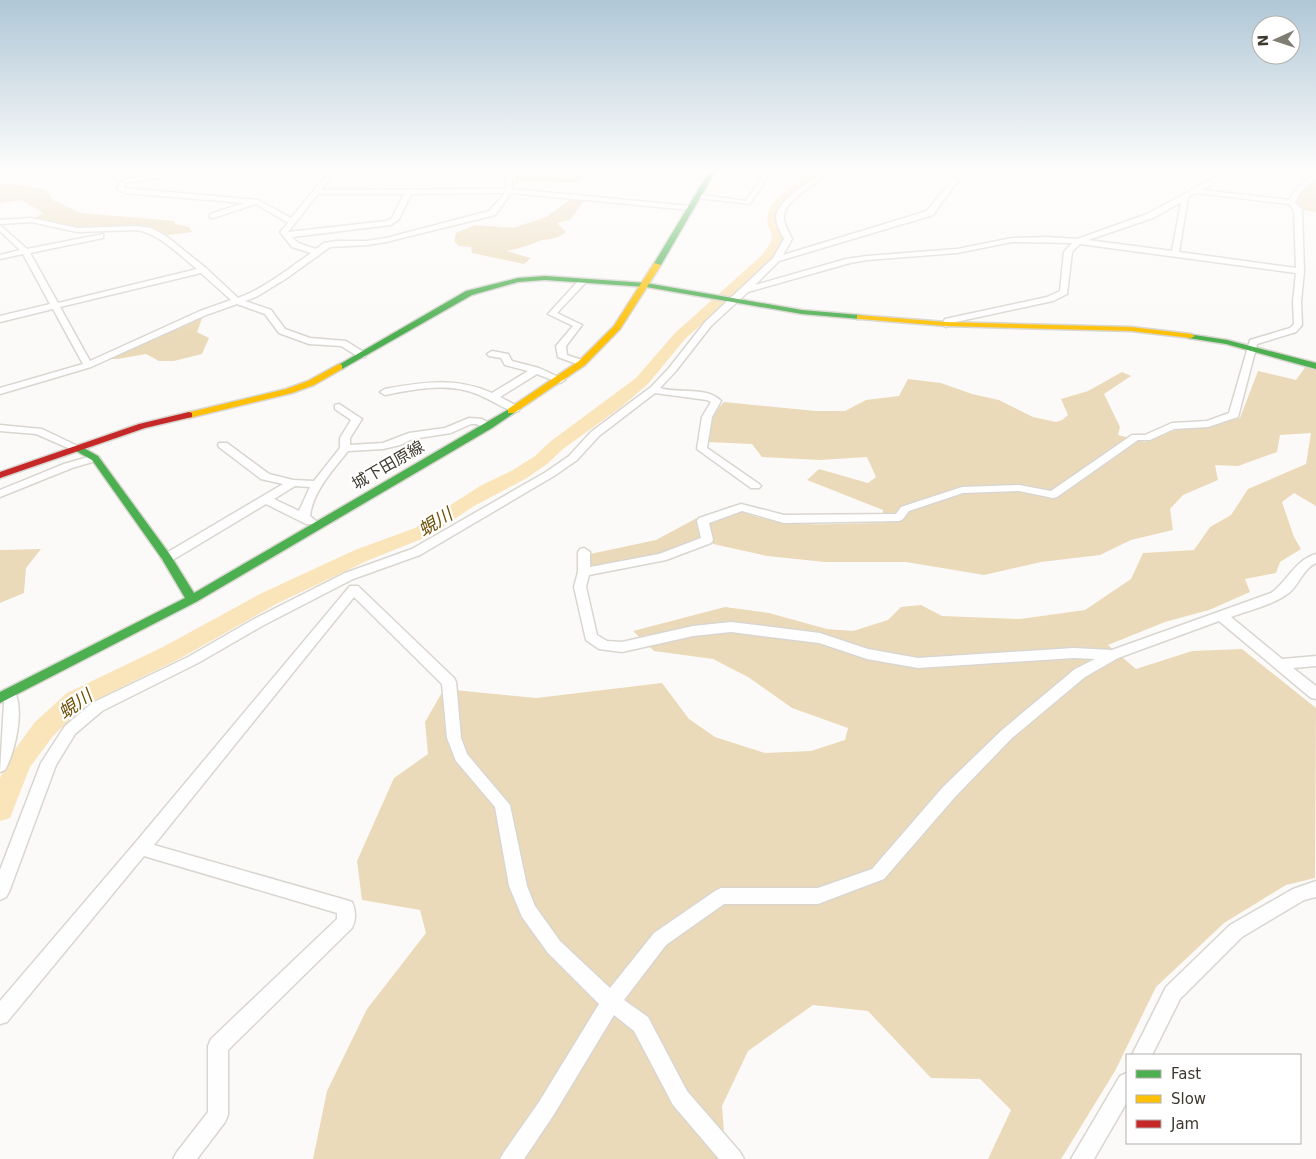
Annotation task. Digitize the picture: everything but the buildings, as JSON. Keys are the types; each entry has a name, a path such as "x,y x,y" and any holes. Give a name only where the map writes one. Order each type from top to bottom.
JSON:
{"street":[{"path":"59,226 77,230 137,228 148,230 163,238 204,270 237,301 268,312 282,331 309,341 343,343 362,355"},
{"path":"289,226 284,232 295,245 316,252"},
{"path":"286,235 362,226"},
{"path":"0,391 88,365 203,313 253,295 284,276 327,245 386,240 441,226"},
{"name":"城下田原線","path":"4,696 192,598 489,426 560,380 604,343 617,327 646,285 680,226"},
{"path":"0,892 49,763 70,730 97,707 193,660 259,622 348,576 416,552 550,474 573,458 595,434 654,389 672,370 729,300 745,290 776,259 788,239 783,226"},
{"path":"776,259 889,226"},
{"path":"946,324 948,321 1050,299 1064,292 1064,277 1069,265 1068,252 1078,241 1121,226"},
{"path":"1175,255 1180,226"},
{"path":"584,572 662,557 706,540 703,520 741,507 784,519 899,517 905,509 962,490 1020,488 1053,495 1136,438 1146,438 1172,426 1208,424 1234,415 1237,394 1248,365 1253,342 1293,330 1298,325 1297,302 1300,271 1299,226"},
{"path":"0,227 24,251 88,365"},
{"path":"0,257 137,228"},
{"path":"745,290 849,261 958,251 1012,240 1047,239 1078,241 1300,271"},
{"path":"0,319 204,270"},
{"path":"0,475 142,426 289,391 311,383 469,293 518,280 545,278 646,285 802,312 946,324 1131,329 1168,332 1251,349 1316,366"},
{"path":"582,363 563,358 561,346 578,325 552,314 584,280"},
{"path":"492,354 505,356 508,363 536,370 560,380"},
{"path":"493,397 536,370"},
{"path":"385,392 433,384 454,384 470,387 515,409"},
{"path":"654,389 662,392 710,397 716,401 707,417 702,449 755,486"},
{"path":"304,517 305,510 317,484 345,448 345,438 357,419 339,407"},
{"path":"345,448 384,446 396,443 409,436 447,431 469,421 478,421 489,426"},
{"path":"0,428 38,431 95,458 167,558 192,598"},
{"path":"223,445 264,477 293,484 317,484"},
{"path":"0,494 68,466 95,458"},
{"path":"167,558 293,484"},
{"path":"266,500 317,525"},
{"path":"584,552 584,572 580,587 591,637 604,646 622,647 693,632 731,628 820,638 867,654 918,662 1074,653 1113,655"},
{"path":"511,1159 546,1109 610,1002 660,939 721,896 818,896 878,874 949,792 1006,734 1080,673 1113,655 1276,596 1287,588 1304,564 1316,558"},
{"path":"1304,564 1316,570"},
{"path":"0,1015 141,848 354,589 449,682 454,738 461,757 502,806 518,886 528,911 554,946 610,1002 641,1024 680,1098 732,1159"},
{"path":"1220,615 1316,694"},
{"path":"1281,664 1316,661"},
{"path":"0,766 8,747 11,703 4,696"},
{"path":"141,848 346,908 346,922 218,1046 218,1115 184,1159"},
{"path":"1142,1054 1173,993 1236,931 1300,894 1316,889"},
{"path":"1082,1159 1126,1086"}],"shaded area":[{"path":"67,226 137,226 78,229"},
{"path":"140,226 185,226 189,227 192,232 168,235 153,228"},
{"path":"472,226 513,228 519,226 560,226 566,232 556,238 506,251 531,258 524,264 472,253 471,247 459,246 454,241 456,233"},
{"path":"203,316 197,332 209,338 202,354 174,361 159,361 146,354 107,359"},
{"path":"1309,362 1316,362 1316,506 1294,493 1282,502 1294,537 1301,549 1280,562 1276,573 1245,579 1250,592 1209,610 1165,622 1108,645 1136,669 1192,651 1242,649 1316,708 1315,878 1286,885 1224,923 1156,987 1115,1071 1061,1159 988,1159 1011,1110 980,1079 931,1078 868,1011 813,1005 748,1051 722,1106 726,1159 313,1159 327,1091 367,1009 426,933 420,910 362,900 357,861 394,778 428,754 425,722 444,689 536,698 662,683 689,719 715,737 765,753 811,751 845,740 848,728 792,708 748,677 713,659 654,651 633,631 725,607 769,613 827,629 853,631 888,620 901,607 921,605 942,616 1020,619 1085,610 1131,579 1143,553 1194,550 1210,527 1231,515 1248,489 1306,464 1311,433 1280,435 1277,452 1238,466 1215,465 1218,480 1183,495 1170,509 1173,530 1131,540 1100,555 1041,562 984,575 906,562 825,562 767,556 713,544 709,537 660,554 585,567 590,554 656,540 695,519 730,506 748,514 785,522 804,524 882,523 883,510 807,480 819,469 868,483 876,477 867,457 820,460 762,457 752,444 708,442 710,418 724,402 816,411 845,411 866,400 899,396 908,379 941,383 972,394 999,400 1033,417 1056,422 1068,415 1061,399 1088,391 1122,372 1131,376 1104,394 1120,427 1118,435 1145,442 1176,430 1211,426 1240,418 1258,371 1296,380"},
{"path":"41,549 26,568 24,593 0,603 0,550"}],"waterway":[{"name":"蜆川","path":"0,810 19,763 44,729 76,699 171,653 270,598 362,555 422,532 467,502 520,474 541,460 557,445 642,381 680,336 766,259 778,244 779,233 775,226"}],"traffic: fast":[{"path":"657,265 680,226"},
{"path":"339,367 469,293 518,280 545,278 646,285 802,312 860,317"},
{"path":"1191,336 1227,342 1316,366"},
{"path":"0,698 192,599 489,426 511,411"},
{"path":"79,449 95,458 167,558 192,599"}],"traffic: slow":[{"path":"511,411 582,363 617,327 657,265"},
{"path":"860,317 946,324 1131,329 1191,336"},
{"path":"189,415 289,391 311,383 339,367"}],"traffic: jam":[{"path":"0,475 142,426 189,415"}]}
